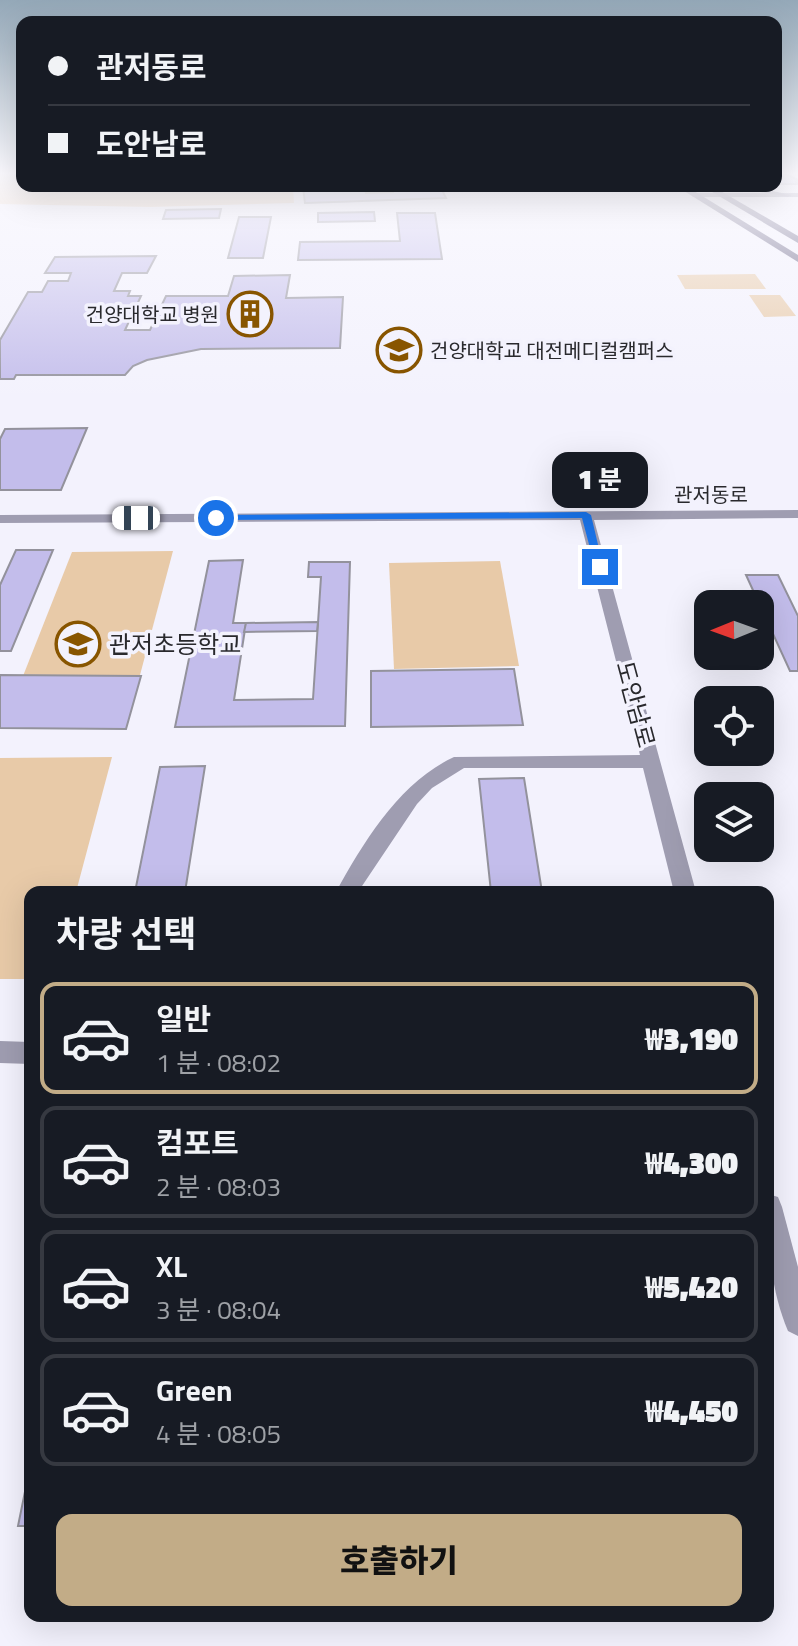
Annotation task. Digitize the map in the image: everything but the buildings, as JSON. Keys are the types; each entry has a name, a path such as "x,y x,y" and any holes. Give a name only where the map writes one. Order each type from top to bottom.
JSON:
{"street":[{"name":"관저동로","path":"0,519 798,514"},
{"name":"도안남로","path":"586,515 683,886"},
{"path":"351,886 414,793 448,766 461,762 651,761"},
{"path":"0,1052 24,1053"},
{"path":"774,1230 798,1321"}],"shaded area":[{"path":"755,274 766,289 685,289 677,275"},
{"path":"749,295 780,295 796,316 764,317"},
{"path":"173,551 140,675 23,676 72,552"},
{"path":"500,561 519,666 394,669 389,563"},
{"path":"112,757 78,886 24,886 24,979 0,979 0,758"}],"place":[{"name":"건양대학교 병원","path":"250,314"},
{"name":"건양대학교 대전메디컬캠퍼스","path":"399,350"},
{"name":"관저초등학교","path":"78,644"}],"route":[{"path":"216,518 586,515 600,567"}]}
